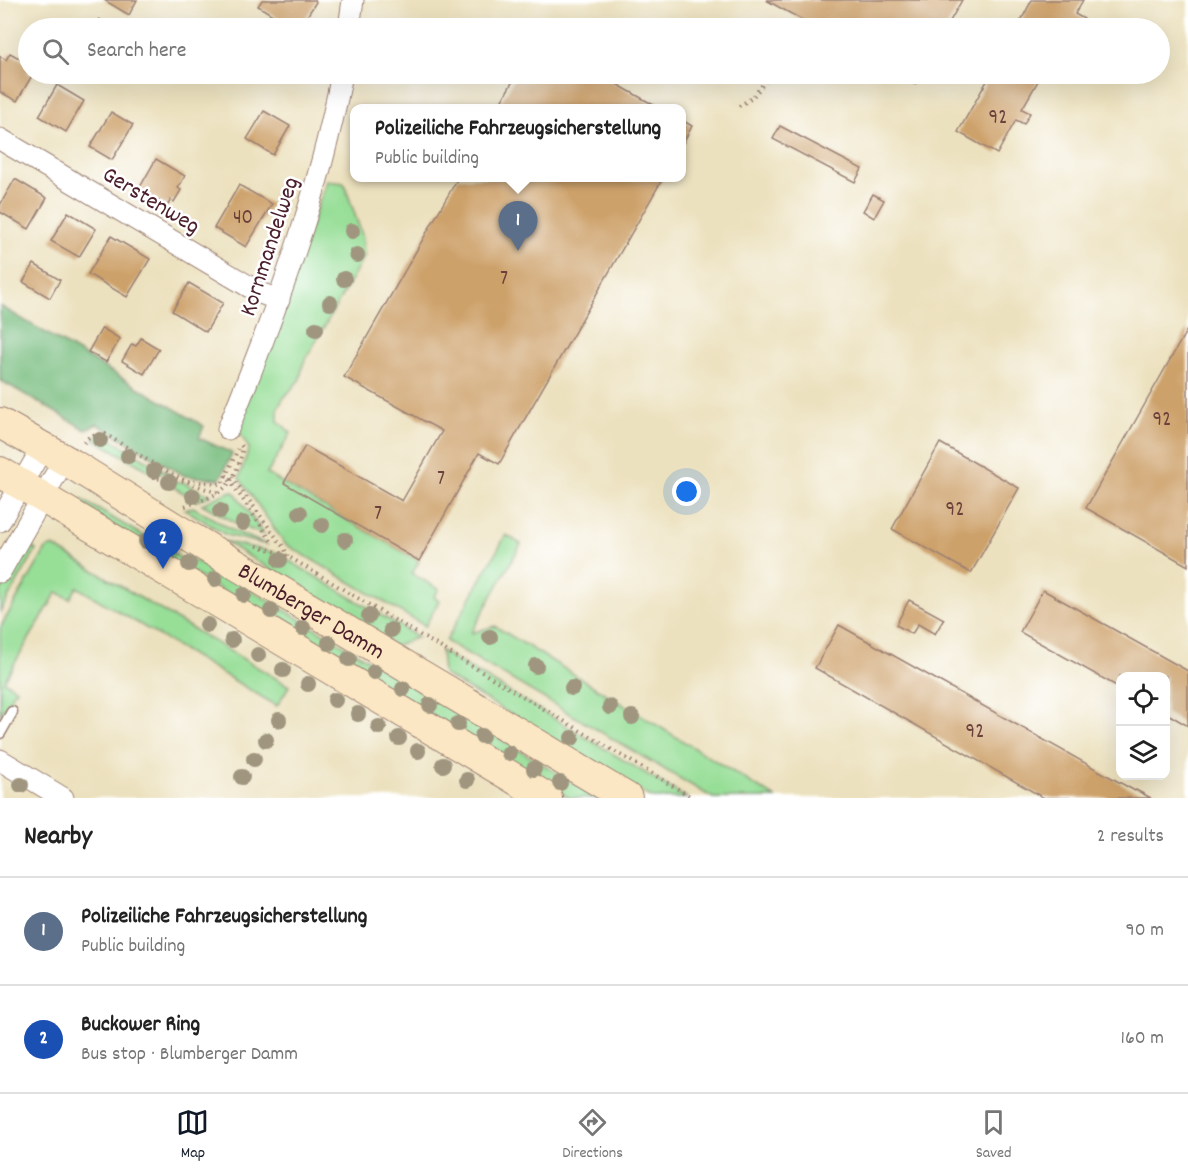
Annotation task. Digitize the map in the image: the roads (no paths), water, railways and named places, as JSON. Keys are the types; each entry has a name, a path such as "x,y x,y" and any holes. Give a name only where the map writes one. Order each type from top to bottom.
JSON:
{"main road":[{"name":"Blumberger Damm","path":"0,423 63,451 173,527 627,798"},
{"name":"Blumberger Damm","path":"21,484 547,798"}],"street":[{"path":"350,18 353,0"},
{"name":"Kornmandelweg","path":"228,429 297,250 332,122 340,84"},
{"name":"Gerstenweg","path":"0,139 260,293 279,300"},
{"path":"0,520 21,484 63,451"},
{"path":"0,572 21,484"},
{"path":"0,760 63,798"}],"lane":[{"path":"0,733 12,712"}],"place":[{"name":"Polizeiliche Fahrzeugsicherstellung","path":"518,251"},
{"name":"Buckower Ring","path":"163,569"}]}
